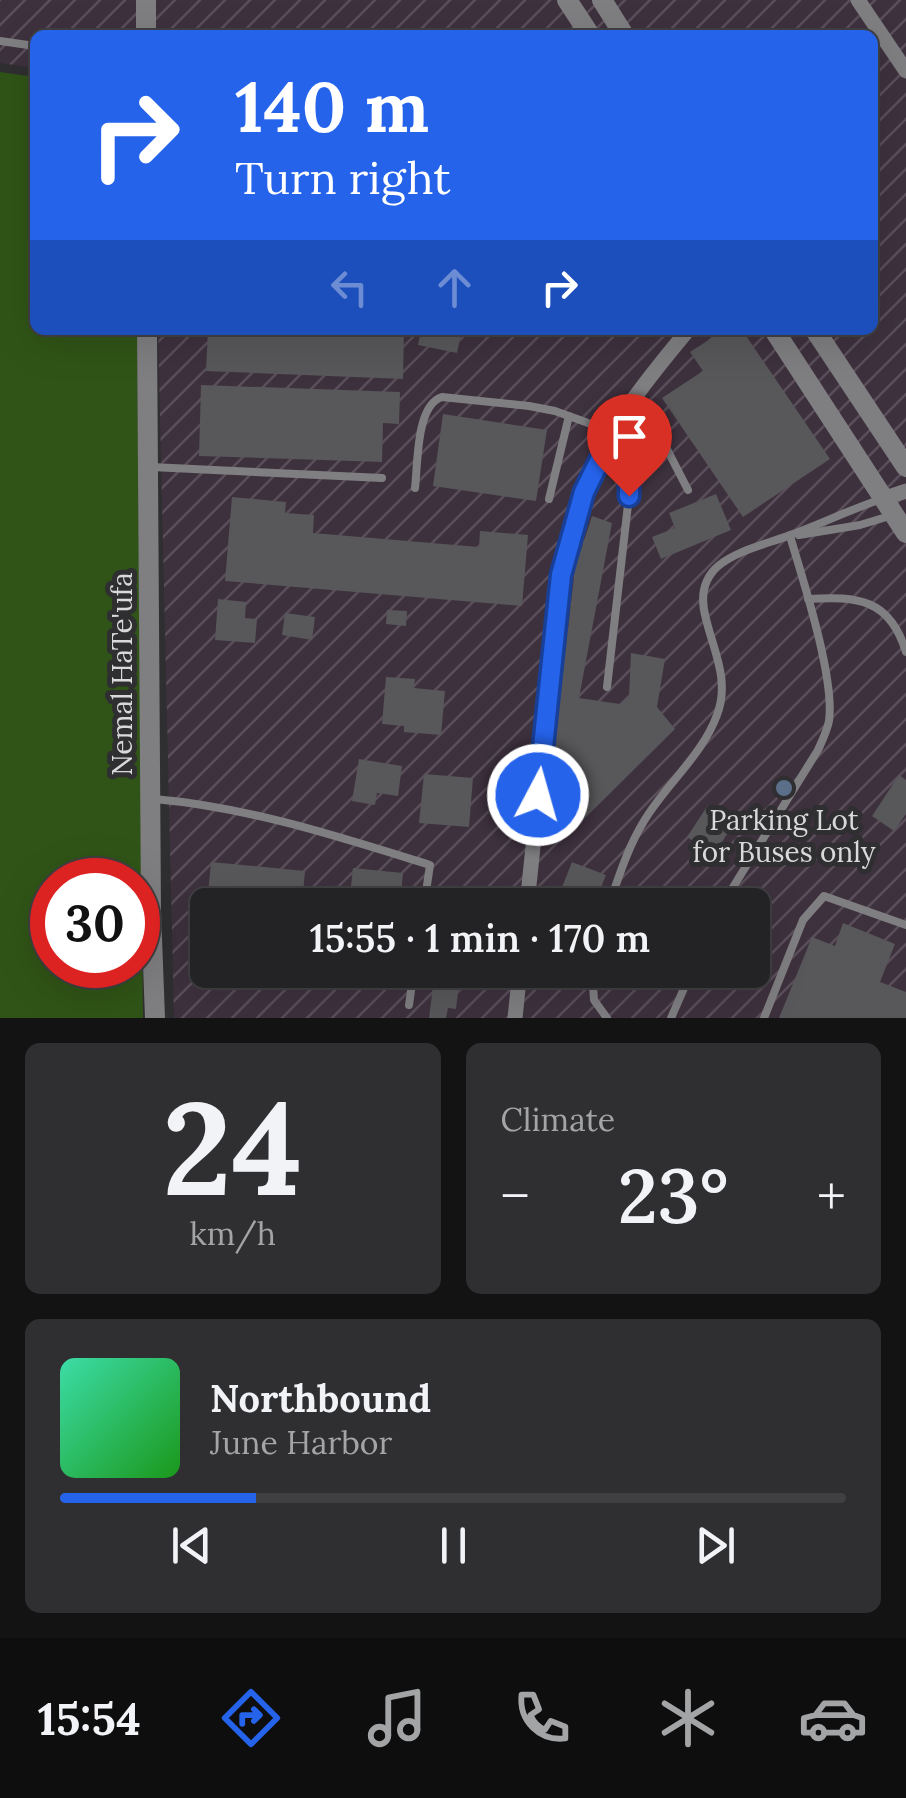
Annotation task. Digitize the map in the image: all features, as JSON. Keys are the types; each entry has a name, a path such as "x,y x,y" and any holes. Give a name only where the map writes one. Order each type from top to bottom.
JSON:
{"street":[{"path":"146,0 146,30"},
{"path":"567,0 587,30"},
{"path":"602,0 621,30"},
{"path":"858,0 906,71"},
{"name":"Nemal HaTe'ufa","path":"147,335 150,799 162,1017"},
{"path":"529,888 561,575 584,492 616,425 684,335"},
{"path":"778,335 900,509"},
{"path":"818,335 906,467"},
{"path":"515,1018 518,988"}],"lane":[{"path":"0,41 30,45"},
{"path":"638,393 688,490"},
{"path":"415,488 424,410 442,397 530,406 616,425 629,447 629,496 606,687"},
{"path":"549,499 568,416"},
{"path":"148,467 382,478"},
{"path":"790,536 834,531 900,509"},
{"path":"615,888 645,818 698,751 717,716 723,680 702,606 708,580 716,568 730,556 790,536 900,509"},
{"path":"733,888 818,750 828,725 830,700 790,536"},
{"path":"808,598 846,596 886,613 899,630 906,652"},
{"path":"150,799 202,803 250,814 430,865 427,888"},
{"path":"764,1018 803,920 824,896 906,925"},
{"path":"409,1005 411,988"},
{"path":"593,988 594,1000 608,1018"},
{"path":"671,1018 684,988"}],"shaded area":[{"path":"0,0 906,0 906,1018 174,1018 158,335 878,335 878,30 30,30 30,67 0,63"}],"green space":[{"path":"0,72 30,76 30,335 137,335 142,858 30,858 30,988 143,988 143,1018 0,1018"}],"building":[{"path":"208,335 404,335 403,379 206,371"},
{"path":"420,335 461,335 457,353 418,345"},
{"path":"716,335 745,335 830,459 743,517 662,398 703,371 690,352"},
{"path":"201,385 400,392 399,424 383,423 382,462 199,456"},
{"path":"443,414 547,430 536,501 433,486"},
{"path":"716,494 731,530 661,559 652,537 675,528 669,513"},
{"path":"232,497 286,502 285,513 314,515 313,533 479,547 480,531 528,535 522,606 225,581"},
{"path":"592,516 612,523 579,698 620,704 629,696 631,653 665,659 657,707 675,729 576,827 548,803 575,568"},
{"path":"218,599 246,602 245,618 257,619 255,643 215,640"},
{"path":"387,610 407,611 406,626 386,624"},
{"path":"285,613 315,617 312,640 282,635"},
{"path":"386,677 415,679 414,688 445,691 441,735 404,732 404,726 382,724"},
{"path":"359,759 402,766 398,796 377,793 375,805 352,801"},
{"path":"424,774 473,778 469,827 419,823"},
{"path":"899,775 906,780 906,814 894,831 872,816"},
{"path":"708,805 735,822 714,854 687,837"},
{"path":"211,862 305,871 304,888 209,888"},
{"path":"572,862 606,875 601,888 562,888"},
{"path":"353,868 403,873 402,888 351,888"},
{"path":"843,923 895,944 880,982 906,992 906,1018 779,1018 812,937 835,946"},
{"path":"433,988 459,988 456,1009 448,1008 446,1018 429,1018"}],"place":[{"name":"Parking Lot for Buses only","path":"784,788"}],"route":[{"path":"538,795 561,575 584,492 620,419 629,447 629,496"}]}
